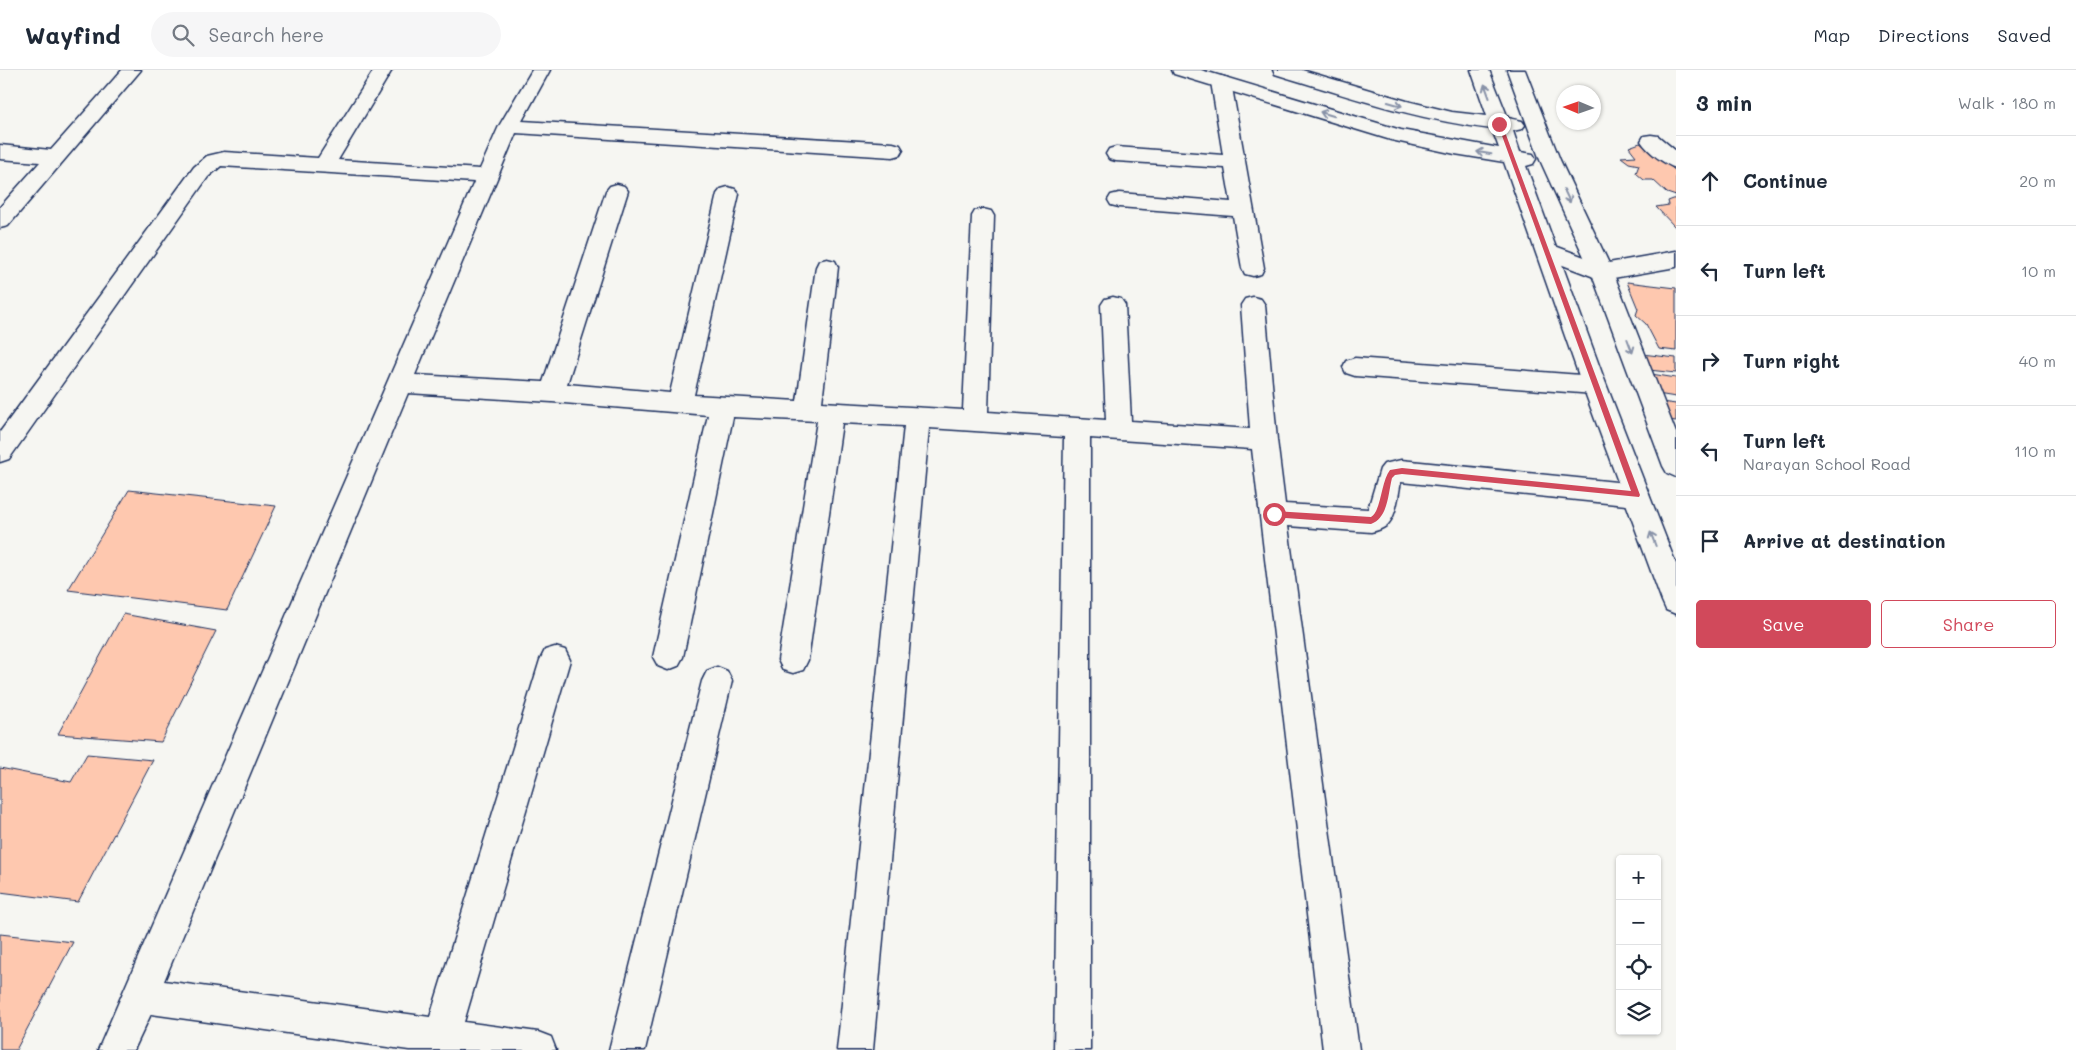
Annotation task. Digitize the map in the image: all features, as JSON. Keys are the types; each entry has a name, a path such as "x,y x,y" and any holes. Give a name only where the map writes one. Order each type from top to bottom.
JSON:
{"street":[{"path":"0,222 132,70"},
{"path":"324,165 383,70"},
{"path":"116,1050 488,176 510,126 541,70"},
{"path":"1181,70 1398,136 1511,157 1550,160"},
{"path":"1282,70 1402,106 1452,118 1537,127"},
{"path":"1480,70 1547,251 1594,386 1676,601"},
{"path":"1516,70 1550,160 1602,272 1676,466"},
{"path":"1220,82 1253,268"},
{"path":"510,126 893,150"},
{"path":"1651,141 1676,161"},
{"path":"0,152 56,157"},
{"path":"1116,154 1234,162"},
{"path":"0,452 208,164 224,159 488,176"},
{"path":"552,392 617,191"},
{"path":"680,404 728,194"},
{"path":"1119,200 1243,210"},
{"path":"975,421 983,216"},
{"path":"1547,251 1602,272 1676,259"},
{"path":"793,660 819,412 827,267"},
{"path":"1112,305 1119,431"},
{"path":"1253,305 1264,440 1341,1050"},
{"path":"1355,367 1594,386"},
{"path":"400,383 552,392 680,404 917,417 1264,440"},
{"path":"668,657 723,406"},
{"path":"855,1050 917,417"},
{"path":"1072,1050 1077,428"},
{"path":"1274,514 1371,521 1380,514 1389,477 1393,472 1402,471 1636,495"},
{"path":"442,1036 554,660"},
{"path":"627,1050 717,681"},
{"path":"141,995 538,1050"}],"building":[{"path":"1640,143 1676,171 1676,196 1667,193 1653,180 1644,180 1636,173 1639,165 1629,163 1621,157 1636,156 1629,147"},
{"path":"1676,198 1676,228 1656,207 1669,205 1668,201"},
{"path":"1627,282 1676,288 1676,351 1659,349 1646,324 1636,315 1638,309"},
{"path":"1642,354 1676,358 1676,373 1649,370"},
{"path":"1645,373 1676,378 1676,397 1651,393"},
{"path":"1653,401 1676,404 1676,421 1658,419"},
{"path":"129,490 276,506 227,610 68,590"},
{"path":"123,614 216,631 161,742 58,734"},
{"path":"87,754 153,760 78,902 0,892 0,768 71,782"},
{"path":"0,934 73,942 16,1050 0,1050"}],"route":[{"path":"1274,514 1371,521 1380,514 1389,477 1393,472 1402,471 1636,495 1499,124"}]}
